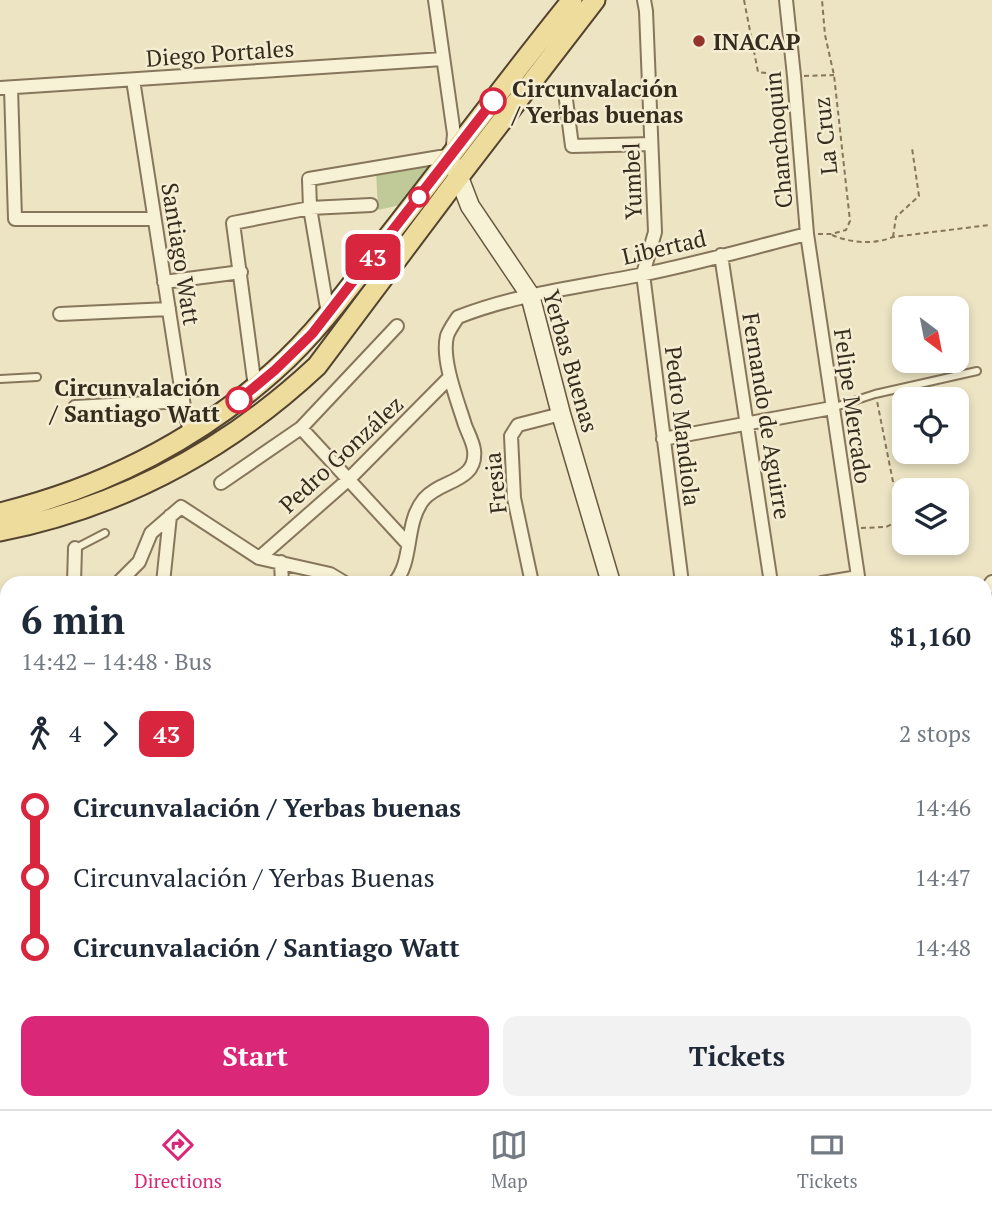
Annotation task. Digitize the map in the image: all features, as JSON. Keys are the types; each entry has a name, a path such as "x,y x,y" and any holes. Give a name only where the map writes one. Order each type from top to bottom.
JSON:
{"main road":[{"path":"0,513 92,484 139,463 191,434 255,387 293,353 328,314 572,0"},
{"path":"0,531 50,520 107,501 190,462 257,418 317,366 595,0"},
{"path":"190,462 191,434"}],"street":[{"name":"Yerbas Buenas","path":"435,0 454,134 452,155 458,178 470,206 530,295 561,414 609,576"},
{"name":"Yumbel","path":"643,274 655,232 644,0"},
{"name":"Chanchoquin","path":"786,0 807,234"},
{"name":"Diego Portales","path":"6,88 443,59"},
{"name":"Santiago Watt","path":"133,80 183,401 191,434"},
{"path":"6,88 15,219 154,219"},
{"path":"565,92 572,146 651,145"},
{"path":"328,314 310,208 309,179 452,155"},
{"path":"255,387 233,223 310,208 371,205"},
{"name":"Libertad","path":"403,576 407,543 415,515 425,497 465,476 473,464 474,451 449,378 447,337 458,317 530,295 643,274 807,234"},
{"name":"Felipe Mercado","path":"807,234 857,576"},
{"name":"Fernando de Aguirre","path":"721,256 770,576"},
{"path":"164,282 240,272"},
{"name":"Pedro Mandiola","path":"643,274 681,576"},
{"path":"60,314 169,309"},
{"path":"220,483 301,428 397,326"},
{"name":"Pedro González","path":"259,558 349,479 449,378"},
{"path":"75,407 183,401"},
{"path":"663,439 832,408"},
{"name":"Fresia","path":"531,576 514,498 511,436 518,425 561,414"},
{"path":"301,428 407,543"},
{"path":"125,576 139,562 151,533 176,509 185,507 259,558 333,576"},
{"path":"164,576 170,516"},
{"path":"74,576 75,548"},
{"path":"281,562 282,576"}],"lane":[{"path":"832,408 876,394 977,371"},
{"path":"0,379 37,377"},
{"path":"75,548 106,533"}],"path":[{"path":"744,0 758,72 794,76 834,75"},
{"name":"La Cruz","path":"822,0 825,35 834,75 850,221 846,230 831,234"},
{"path":"893,237 896,217 919,196 912,148"},
{"path":"807,234 831,234 847,242 883,242 893,237 989,225"},
{"path":"850,528 886,527 896,523 897,502 876,394"}],"green space":[{"path":"430,162 435,170 409,203 378,210 376,171"}],"bus line":[{"name":"43","path":"239,400 312,334 493,101"}],"place":[{"name":"INACAP","path":"699,41"},
{"name":"Circunvalación / Yerbas buenas","path":"493,101"},
{"name":"Circunvalación / Santiago Watt","path":"239,400"}]}
